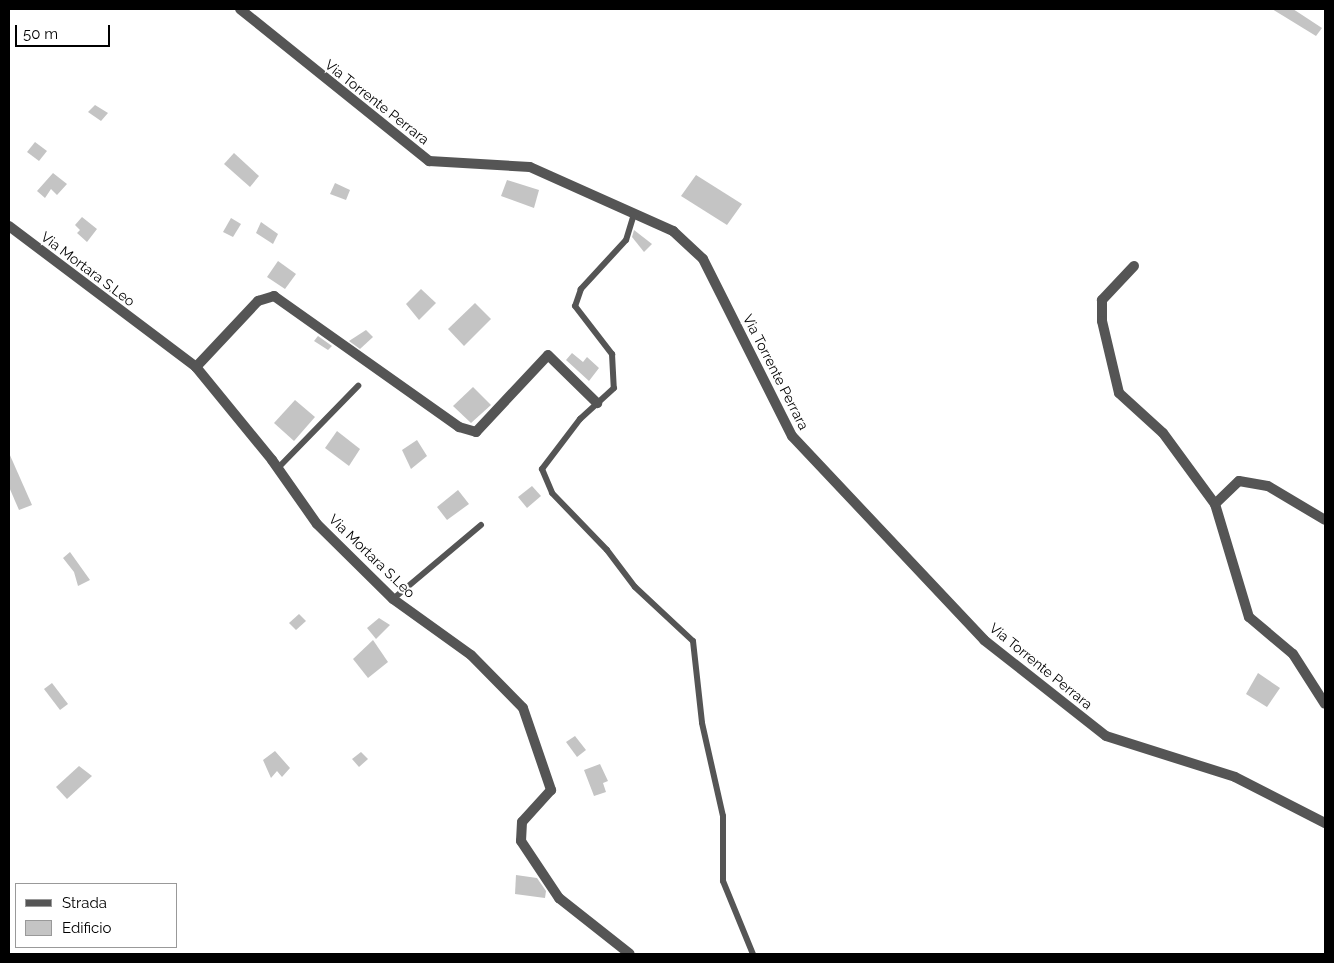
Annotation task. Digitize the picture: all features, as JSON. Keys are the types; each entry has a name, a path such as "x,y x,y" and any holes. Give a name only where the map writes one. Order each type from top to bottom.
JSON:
{"street":[{"name":"Via Torrente Perrara","path":"240,9 429,161 530,168 673,231 703,259 792,436 984,640 1106,736 1235,777 1325,823"},
{"name":"Via Mortara S.Leo","path":"9,226 196,367 278,468 317,524 393,599 471,655 523,708 551,790 522,822 521,841 560,898 630,954"},
{"path":"1134,266 1102,300 1102,321 1119,393 1163,433 1215,504 1249,617 1293,654 1325,704"},
{"path":"196,367 258,301 274,296 459,427 476,432 548,355 598,403"},
{"path":"1215,504 1238,481 1268,486 1325,520"}],"lane":[{"path":"634,214 626,240 581,289 575,306 612,354 614,388 580,420 542,469 552,493 607,550 635,587 693,641 702,723 723,816 723,881 753,954"},
{"path":"278,468 358,386"},
{"path":"393,599 482,525"}],"building":[{"path":"1272,9 1293,9 1322,28 1316,36"},
{"path":"95,105 108,113 101,121 88,112"},
{"path":"35,142 47,151 39,161 27,152"},
{"path":"234,153 259,176 250,187 224,164"},
{"path":"53,173 67,184 57,195 51,189 45,198 37,191"},
{"path":"696,175 742,204 727,225 681,196"},
{"path":"507,180 539,190 534,208 501,196"},
{"path":"335,183 350,190 346,200 330,194"},
{"path":"82,217 97,229 87,242 77,233 80,230 75,225"},
{"path":"231,218 241,224 233,237 223,232"},
{"path":"261,222 278,234 273,244 256,233"},
{"path":"634,230 652,244 644,252 632,237"},
{"path":"278,261 296,274 285,289 267,277"},
{"path":"421,289 436,303 419,320 406,304"},
{"path":"475,303 491,319 464,346 448,329"},
{"path":"366,330 373,337 360,349 349,341"},
{"path":"318,336 332,346 328,350 314,341"},
{"path":"572,353 583,362 587,357 599,368 589,381 566,360"},
{"path":"473,387 491,405 471,423 453,406"},
{"path":"295,400 315,417 294,441 274,423"},
{"path":"337,431 360,449 349,466 325,448"},
{"path":"417,440 427,456 411,469 402,450"},
{"path":"9,453 32,505 19,510 9,487"},
{"path":"532,486 541,496 527,508 518,497"},
{"path":"458,490 469,504 447,520 437,507"},
{"path":"70,552 90,580 78,586 74,572 63,558"},
{"path":"299,614 306,621 296,630 289,623"},
{"path":"379,618 390,625 376,639 367,628"},
{"path":"373,640 388,662 368,678 353,659"},
{"path":"1258,673 1280,688 1267,707 1246,694"},
{"path":"52,683 68,704 60,710 44,689"},
{"path":"575,736 586,750 577,757 566,742"},
{"path":"275,751 290,768 282,777 277,771 271,778 263,760"},
{"path":"361,752 368,759 359,767 352,759"},
{"path":"600,764 608,781 603,783 606,792 594,796 584,770"},
{"path":"79,766 92,776 67,799 56,787"},
{"path":"516,875 537,878 546,891 545,898 515,894"}]}
